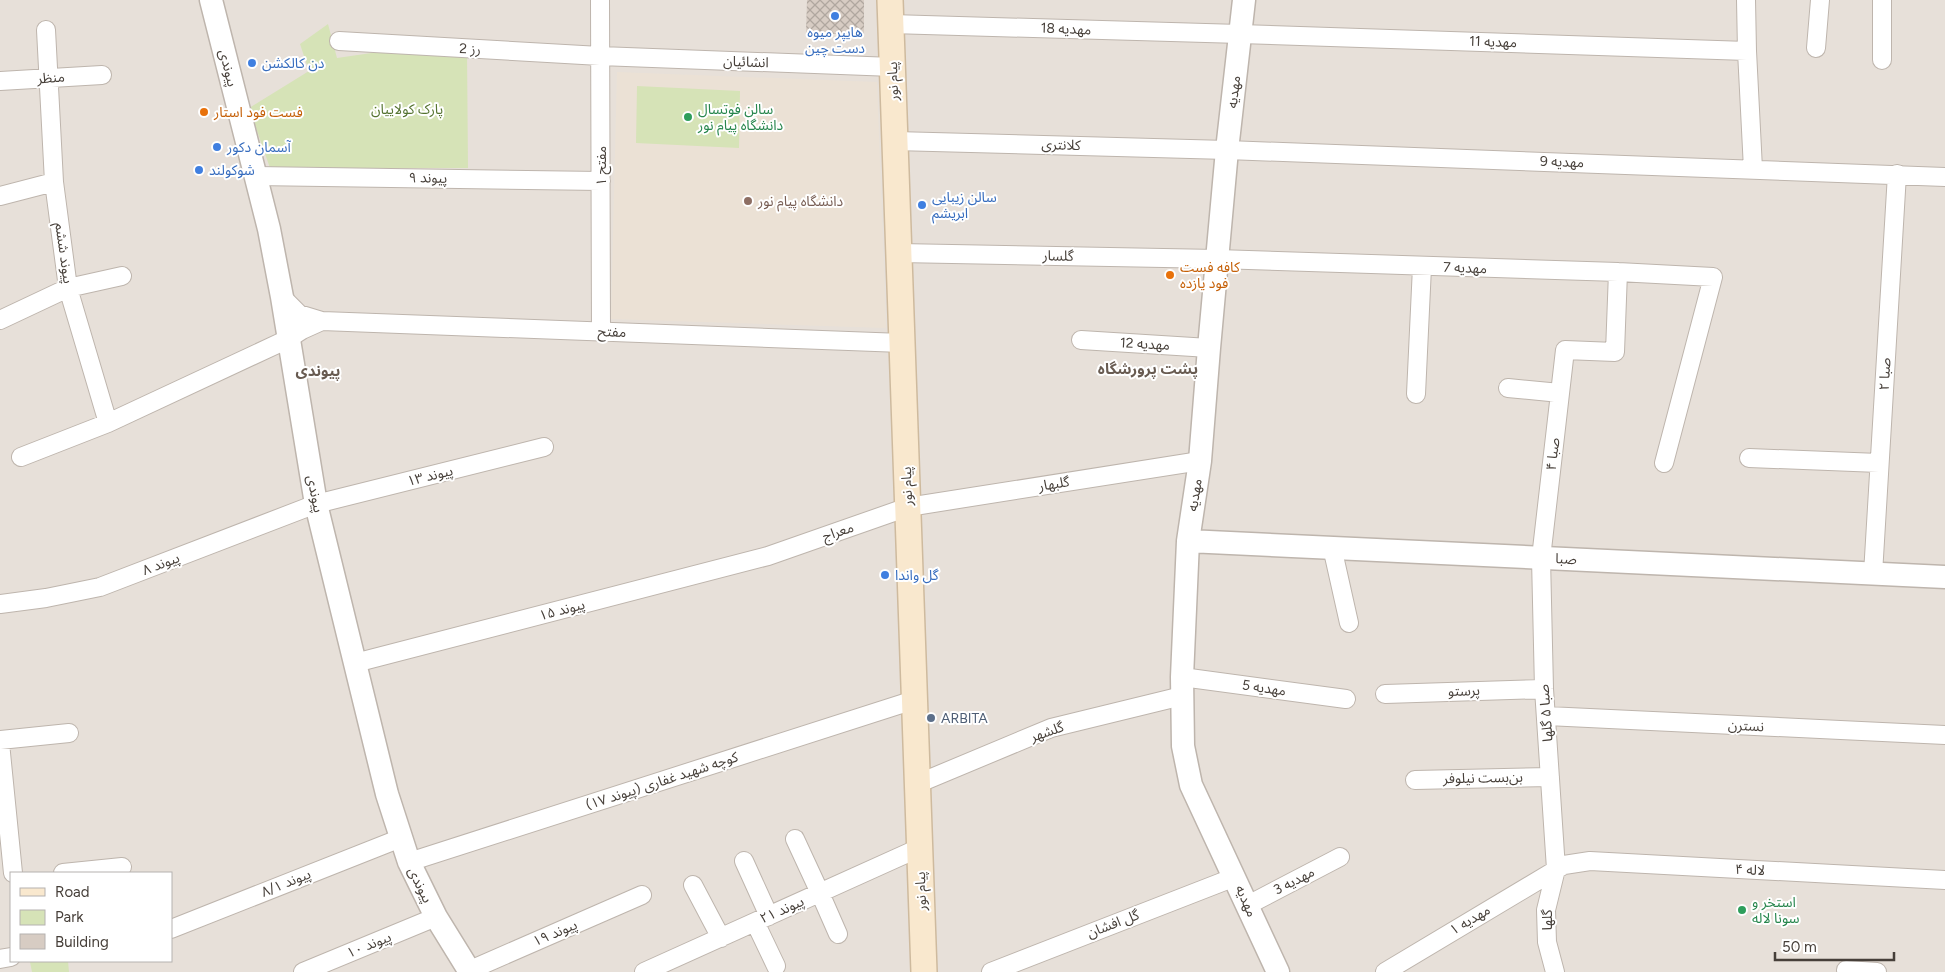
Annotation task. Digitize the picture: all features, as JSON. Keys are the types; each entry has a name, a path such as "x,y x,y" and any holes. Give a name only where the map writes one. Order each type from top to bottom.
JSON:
{"main road":[{"name":"پیام نور","path":"890,0 924,972"}],"street":[{"name":"پیوندی","path":"210,0 269,229 316,504 387,794 408,862 436,917 469,971"},
{"name":"مفتح ۱","path":"600,0 601,332"},
{"name":"مهدیه","path":"1244,0 1208,348 1200,461 1188,540 1182,686 1183,746 1191,785 1278,972"},
{"path":"1746,0 1753,169"},
{"path":"1816,48 1820,0"},
{"path":"1882,0 1882,60"},
{"name":"مهدیه 18","path":"891,24 1240,34"},
{"name":"پیوند ششم","path":"46,30 54,182 68,288 108,424"},
{"name":"مهدیه 11","path":"1240,34 1747,51"},
{"name":"رز 2","path":"340,41 600,56"},
{"name":"انشائیان","path":"600,56 892,67"},
{"name":"منظر","path":"0,81 102,74"},
{"name":"کلانتری","path":"895,141 1227,150"},
{"name":"مهدیه 9","path":"1227,150 1945,177"},
{"name":"صبا ۲","path":"1873,574 1897,174"},
{"name":"پیوند ۹","path":"255,176 600,181"},
{"path":"0,196 54,182"},
{"name":"گلسار","path":"899,253 1217,259"},
{"name":"مهدیه 7","path":"1217,259 1618,272 1713,277 1664,463"},
{"path":"1416,394 1422,267"},
{"name":"صبا ۴","path":"1541,558 1565,350 1615,352 1618,272"},
{"path":"0,320 68,288 122,276"},
{"path":"282,297 299,314 322,321"},
{"path":"21,456 108,424 322,321"},
{"name":"مفتح","path":"322,321 902,343"},
{"name":"مهدیه 12","path":"1081,340 1208,348"},
{"path":"1508,388 1560,393"},
{"name":"پیوند ۱۳","path":"316,504 544,447"},
{"path":"1749,458 1879,463"},
{"name":"گلبهار","path":"908,507 1200,461"},
{"name":"پیوند ۸","path":"0,604 46,598 100,587 316,504"},
{"name":"معراج","path":"768,556 908,507"},
{"name":"صبا","path":"1188,540 1945,577"},
{"path":"1332,547 1349,623"},
{"name":"پیوند ۱۵","path":"355,663 768,556"},
{"name":"صبا ۵ گلها","path":"1541,558 1544,689 1556,869"},
{"name":"مهدیه 5","path":"1182,686 1346,699"},
{"name":"گلشهر","path":"917,784 1051,728 1182,686"},
{"name":"پرستو","path":"1385,694 1544,689"},
{"name":"کوچه شهید غفاری (پیوند ۱۷)","path":"408,862 914,700"},
{"name":"نسترن","path":"1546,716 1945,735"},
{"path":"13,872 0,742 69,733"},
{"name":"بن‌بست نیلوفر","path":"1415,780 1550,777"},
{"name":"پیوند ۸/۱","path":"172,929 401,838"},
{"path":"795,839 838,934"},
{"name":"پیوند ۲۱","path":"644,972 919,848"},
{"name":"مهدیه 3","path":"1248,905 1340,857"},
{"path":"744,861 776,966"},
{"name":"لاله ۴","path":"1556,869 1564,865 1590,861 1945,880"},
{"path":"73,872 122,867"},
{"name":"مهدیه ۱","path":"1385,972 1556,869"},
{"name":"گلها","path":"1555,972 1547,942 1546,910 1556,869"},
{"name":"گل افشان","path":"991,972 1235,877"},
{"path":"693,885 720,938"},
{"name":"پیوند ۱۹","path":"469,971 642,895"},
{"name":"پیوند ۱۰","path":"303,972 436,917"},
{"path":"1846,970 1877,972"}],"shaded area":[{"path":"0,0 1945,0 1945,972 0,972"},
{"name":"دانشگاه پیام نور","path":"617,72 877,82 886,328 611,319"}],"green space":[{"name":"پارک کولاییان","path":"328,24 337,58 392,50 467,50 468,168 270,168 249,108 309,71 300,44"},
{"name":"سالن فوتسال دانشگاه پیام نور","path":"637,86 740,91 739,148 636,143"},
{"path":"30,962 68,962 69,972 32,972"}],"building":[{"name":"هایپر میوه دست چین","path":"807,0 864,0 864,35 806,33"}],"place":[{"name":"هایپر میوه دست چین","path":"835,16"},
{"name":"دن کالکشن","path":"252,63"},
{"name":"فست فود استار","path":"204,112"},
{"name":"سالن فوتسال دانشگاه پیام نور","path":"688,117"},
{"name":"آسمان دکور","path":"217,147"},
{"name":"شوکولند","path":"199,170"},
{"name":"دانشگاه پیام نور","path":"748,201"},
{"name":"سالن زیبایی ابریشم","path":"922,205"},
{"name":"کافه فست فود یازده","path":"1170,275"},
{"name":"گل واندا","path":"885,575"},
{"name":"ARBITA","path":"931,718"},
{"name":"استخر و سونا لاله","path":"1742,910"}],"district":[{"name":"پشت پرورشگاه","path":"1148,369"},
{"name":"پیوندی","path":"318,371"}]}
